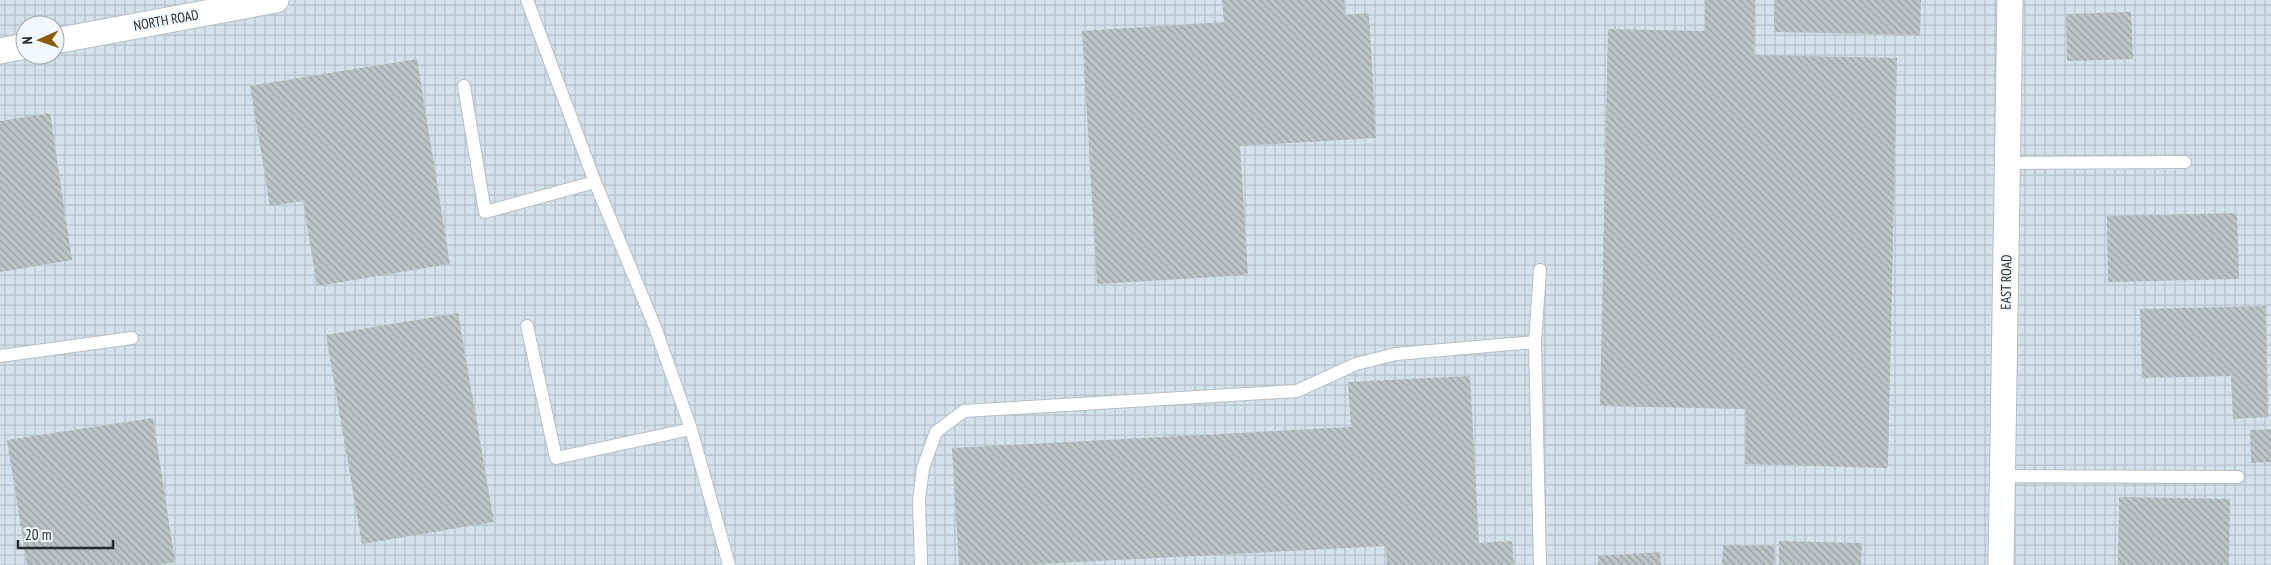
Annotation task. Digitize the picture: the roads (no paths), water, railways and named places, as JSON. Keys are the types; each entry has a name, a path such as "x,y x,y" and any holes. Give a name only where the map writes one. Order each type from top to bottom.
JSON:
{"street":[{"name":"NORTH ROAD","path":"65,39 276,0"},
{"name":"EAST ROAD","path":"2001,565 2010,0"},
{"path":"0,51 15,48"}],"lane":[{"path":"527,0 595,182 655,327 691,430 729,565"},
{"path":"464,86 485,212 595,182"},
{"path":"2008,163 2185,162"},
{"path":"1540,270 1535,342 1540,565"},
{"path":"526,326 556,458 691,430"},
{"path":"0,356 132,338"},
{"path":"922,565 919,500 923,468 936,432 964,411 1297,391 1356,364 1396,354 1535,342"},
{"path":"2002,476 2238,477"}]}
